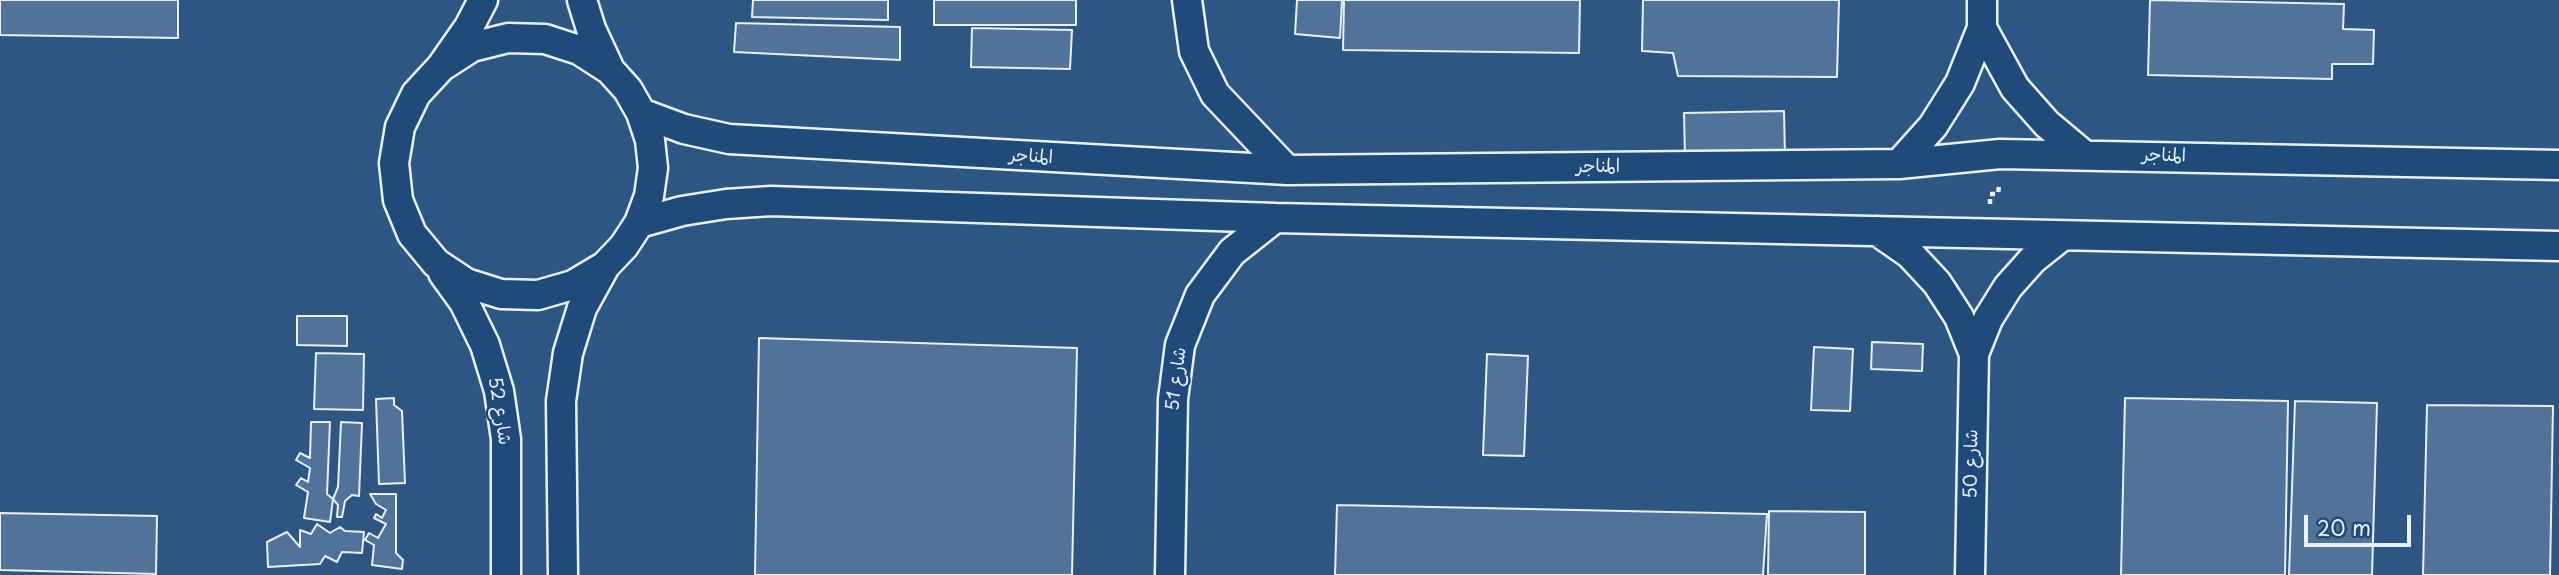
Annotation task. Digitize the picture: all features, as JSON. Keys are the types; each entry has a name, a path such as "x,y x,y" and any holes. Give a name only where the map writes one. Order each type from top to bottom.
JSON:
{"street":[{"path":"482,0 469,27 416,94 400,127 394,163 398,200 412,234 436,262 466,283 501,294 538,295 573,285 605,266"},
{"path":"582,0 591,29 610,70"},
{"path":"1187,0 1194,51 1215,94 1287,170"},
{"path":"1982,14 2015,88 2047,124 2084,155"},
{"path":"1899,164 1947,105 1960,83 1982,14"},
{"path":"440,67 472,47 508,38 545,38 579,50 610,70 628,90 641,113 650,140 653,168 649,196 639,223 624,246 605,266 582,308 566,365 561,401 563,575"},
{"name":"المناجر","path":"641,113 684,129 729,139 1287,170 1899,164 2000,154 2559,165"},
{"path":"639,223 682,211 771,201 1275,218 2559,246"},
{"name":"شارع 51","path":"1170,575 1173,399 1180,345 1200,295 1232,252 1275,218"},
{"name":"شارع 50","path":"1877,231 1910,254 1937,283 1959,317 1974,354"},
{"name":"شارع 50","path":"1970,575 1974,354 1988,319 2008,287 2033,259 2062,236"},
{"name":"شارع 52","path":"436,262 464,302 485,345 499,391 506,439 506,575"}],"path":[{"path":"1989,234 1990,194 1998,194 2000,154"}],"shaded area":[{"path":"0,0 2559,0 2559,575 0,575"}],"building":[{"path":"0,0 178,0 178,38 0,35"},
{"path":"753,0 888,0 888,20 752,17"},
{"path":"934,0 1076,0 1076,25 934,25"},
{"path":"1297,0 1342,0 1340,38 1295,34"},
{"path":"1344,0 1580,0 1579,53 1343,50"},
{"path":"1643,0 1839,0 1837,77 1678,76 1673,53 1642,51"},
{"path":"2150,0 2344,4 2343,29 2374,30 2373,64 2332,64 2332,79 2148,75"},
{"path":"736,23 900,27 900,60 734,52"},
{"path":"972,28 1072,30 1070,69 971,67"},
{"path":"1784,111 1785,156 1685,159 1684,113"},
{"path":"297,316 347,316 347,346 297,345"},
{"path":"759,338 1077,348 1072,575 755,575"},
{"path":"1872,342 1923,344 1922,371 1871,369"},
{"path":"1814,347 1853,349 1850,411 1811,410"},
{"path":"316,353 364,354 363,410 314,409"},
{"path":"1487,354 1528,356 1524,456 1483,455"},
{"path":"394,398 394,405 402,411 405,483 379,484 376,399"},
{"path":"2125,398 2288,401 2285,575 2121,575"},
{"path":"2295,401 2377,403 2372,575 2289,575"},
{"path":"2427,405 2553,406 2550,575 2423,575"},
{"path":"311,422 330,422 327,494 333,499 330,522 304,518 308,492 296,485 301,478 308,482 310,468 296,460 300,453 310,458"},
{"path":"341,422 362,423 359,496 352,495 345,501 342,517 337,517 338,505 333,499 338,487"},
{"path":"370,494 396,494 396,553 403,560 402,569 372,565 374,545 365,540 369,533 378,538 386,524 374,518 376,514 382,518 386,510 376,504"},
{"path":"1337,505 1767,514 1763,575 1335,575"},
{"path":"1769,511 1865,512 1865,575 1768,575"},
{"path":"0,513 157,516 156,574 0,570"},
{"path":"317,524 330,533 340,527 345,531 364,532 362,553 342,552 337,562 325,556 320,564 268,567 267,542 287,532 300,547 300,530 311,534"}]}
